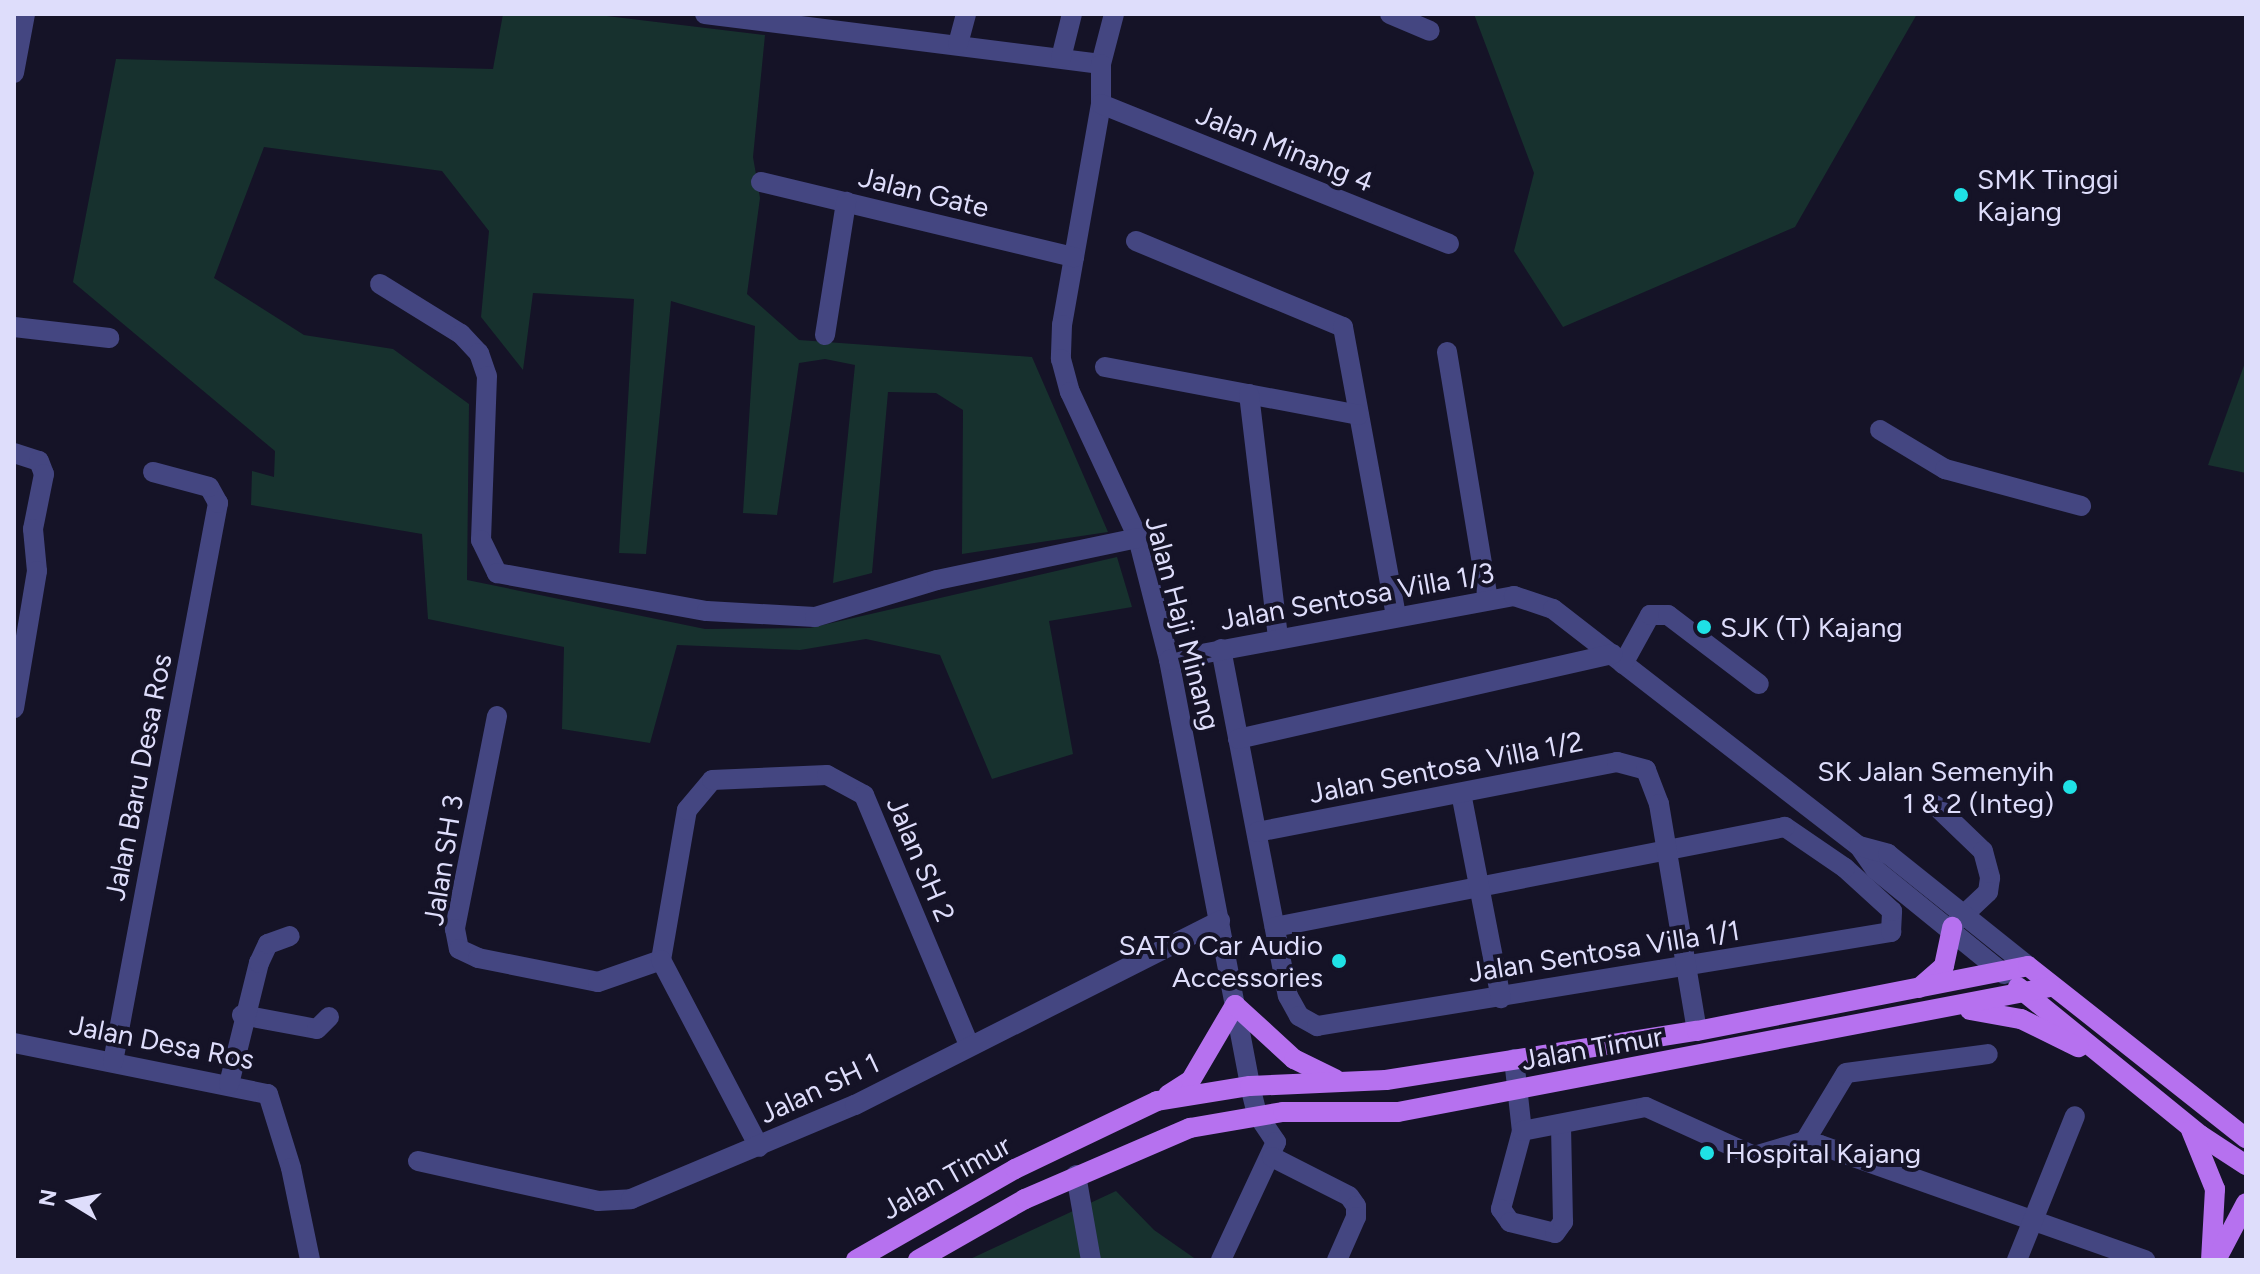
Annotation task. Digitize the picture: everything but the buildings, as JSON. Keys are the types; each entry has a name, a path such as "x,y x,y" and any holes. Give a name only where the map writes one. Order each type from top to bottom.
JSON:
{"main road":[{"path":"1916,990 1944,966 1958,920"},
{"path":"2028,966 2050,987 2246,1138"},
{"name":"Jalan Timur","path":"856,1260 1015,1169 1157,1101 1250,1086 1342,1082 1697,1031 2004,974 2028,966"},
{"path":"2004,974 2189,1126 2246,1165"},
{"name":"Jalan Timur","path":"918,1260 1076,1175 1190,1128 1257,1114 1398,1112 2050,987"},
{"path":"1157,1101 1191,1080 1235,1005 1294,1059 1342,1082"},
{"path":"1953,1008 2021,1019 2072,1046 2094,1049"},
{"path":"2204,1107 2246,1121"},
{"path":"2189,1126 2215,1189 2213,1260"},
{"path":"2213,1260 2246,1203"}],"street":[{"path":"14,73 25,14"},
{"path":"705,14 856,23 958,44 1101,64"},
{"path":"958,44 966,14"},
{"path":"1061,58 1072,14"},
{"name":"Jalan Haji Minang","path":"1114,14 1101,64 1101,104 1074,257 1061,359 1070,392 1138,538 1169,660 1250,1086 1257,1114 1276,1142 1272,1157"},
{"path":"1390,14 1430,31"},
{"name":"Jalan Minang 4","path":"1101,104 1449,244"},
{"name":"Jalan Gate","path":"761,182 1074,257"},
{"path":"825,335 846,202"},
{"path":"1136,241 1343,327 1396,616"},
{"path":"380,284 461,334 479,353 487,376 481,540 497,573 707,611 815,617 937,580 1138,538"},
{"path":"14,327 109,338"},
{"path":"1447,352 1488,600"},
{"path":"1105,367 1359,415"},
{"path":"1249,394 1278,637"},
{"path":"1880,430 1945,469 2081,506"},
{"path":"14,453 39,461 44,474 33,529 37,571 14,708"},
{"name":"Jalan Baru Desa Ros","path":"113,1062 218,503 209,487 153,472"},
{"name":"Jalan Sentosa Villa 1/3","path":"1169,660 1278,637 1514,596 1553,609 1859,846 1876,870 1958,920"},
{"path":"1238,739 1618,659 1650,615 1668,615 1759,684"},
{"path":"1221,649 1275,927 1667,852 1697,1031"},
{"name":"Jalan SH 3","path":"497,716 455,929 459,949 478,958 598,982 661,960"},
{"name":"Jalan Sentosa Villa 1/2","path":"1257,832 1617,762 1646,770 1659,804 1667,852"},
{"name":"Jalan SH 2","path":"661,960 687,810 712,780 827,775 864,795 969,1045"},
{"path":"1461,793 1501,998"},
{"path":"1935,805 1983,851 1986,865 1988,892 1958,920"},
{"name":"Jalan Sentosa Villa 1/1","path":"1275,927 1288,996 1299,1016 1317,1026 1891,932 1892,911 1845,868 1785,827 1667,852"},
{"path":"1958,920 2028,966"},
{"path":"1958,920 2004,974"},
{"name":"Jalan SH 1","path":"418,1161 598,1201 631,1199 855,1105 1220,921"},
{"path":"229,1084 242,1015 268,944 290,936"},
{"path":"661,960 759,1147"},
{"path":"242,1015 317,1029 329,1017"},
{"name":"Jalan Desa Ros","path":"14,1043 268,1094 291,1168 310,1260"},
{"path":"1805,1141 1846,1073 1988,1054"},
{"path":"1514,1059 1522,1131 1501,1209 1510,1222 1555,1233 1567,1209 1561,1124"},
{"path":"1522,1131 1654,1109 1754,1156 1805,1141 2145,1260"},
{"path":"2017,1260 2075,1116"},
{"path":"1221,1260 1272,1157 1349,1196 1356,1206 1356,1217 1337,1260"},
{"path":"1076,1175 1091,1260"}],"green space":[{"path":"503,14 590,14 765,35 753,157 760,198 747,294 799,340 1032,357 1108,532 962,554 963,410 936,393 888,392 872,573 833,583 855,365 825,359 799,363 777,515 743,513 755,326 671,301 646,554 619,553 634,299 533,293 523,370 481,317 489,231 442,171 264,147 214,278 304,335 393,349 469,404 467,580 705,629 810,628 1117,557 1132,607 1049,621 1073,754 992,779 940,655 866,639 800,650 677,645 650,743 562,729 564,647 428,619 422,534 251,505 252,471 274,477 275,451 73,282 116,59 493,69"},
{"path":"1474,14 1917,14 1795,227 1563,327 1514,251 1534,173"},
{"path":"2246,360 2246,473 2208,465"},
{"path":"1116,1191 1154,1230 1197,1260 968,1260"}],"place":[{"name":"SMK Tinggi Kajang","path":"1961,195"},
{"name":"SJK (T) Kajang","path":"1704,627"},
{"name":"SK Jalan Semenyih 1 & 2 (Integ)","path":"2070,787"},
{"name":"SATO Car Audio Accessories","path":"1339,961"},
{"name":"Hospital Kajang","path":"1707,1153"}]}
